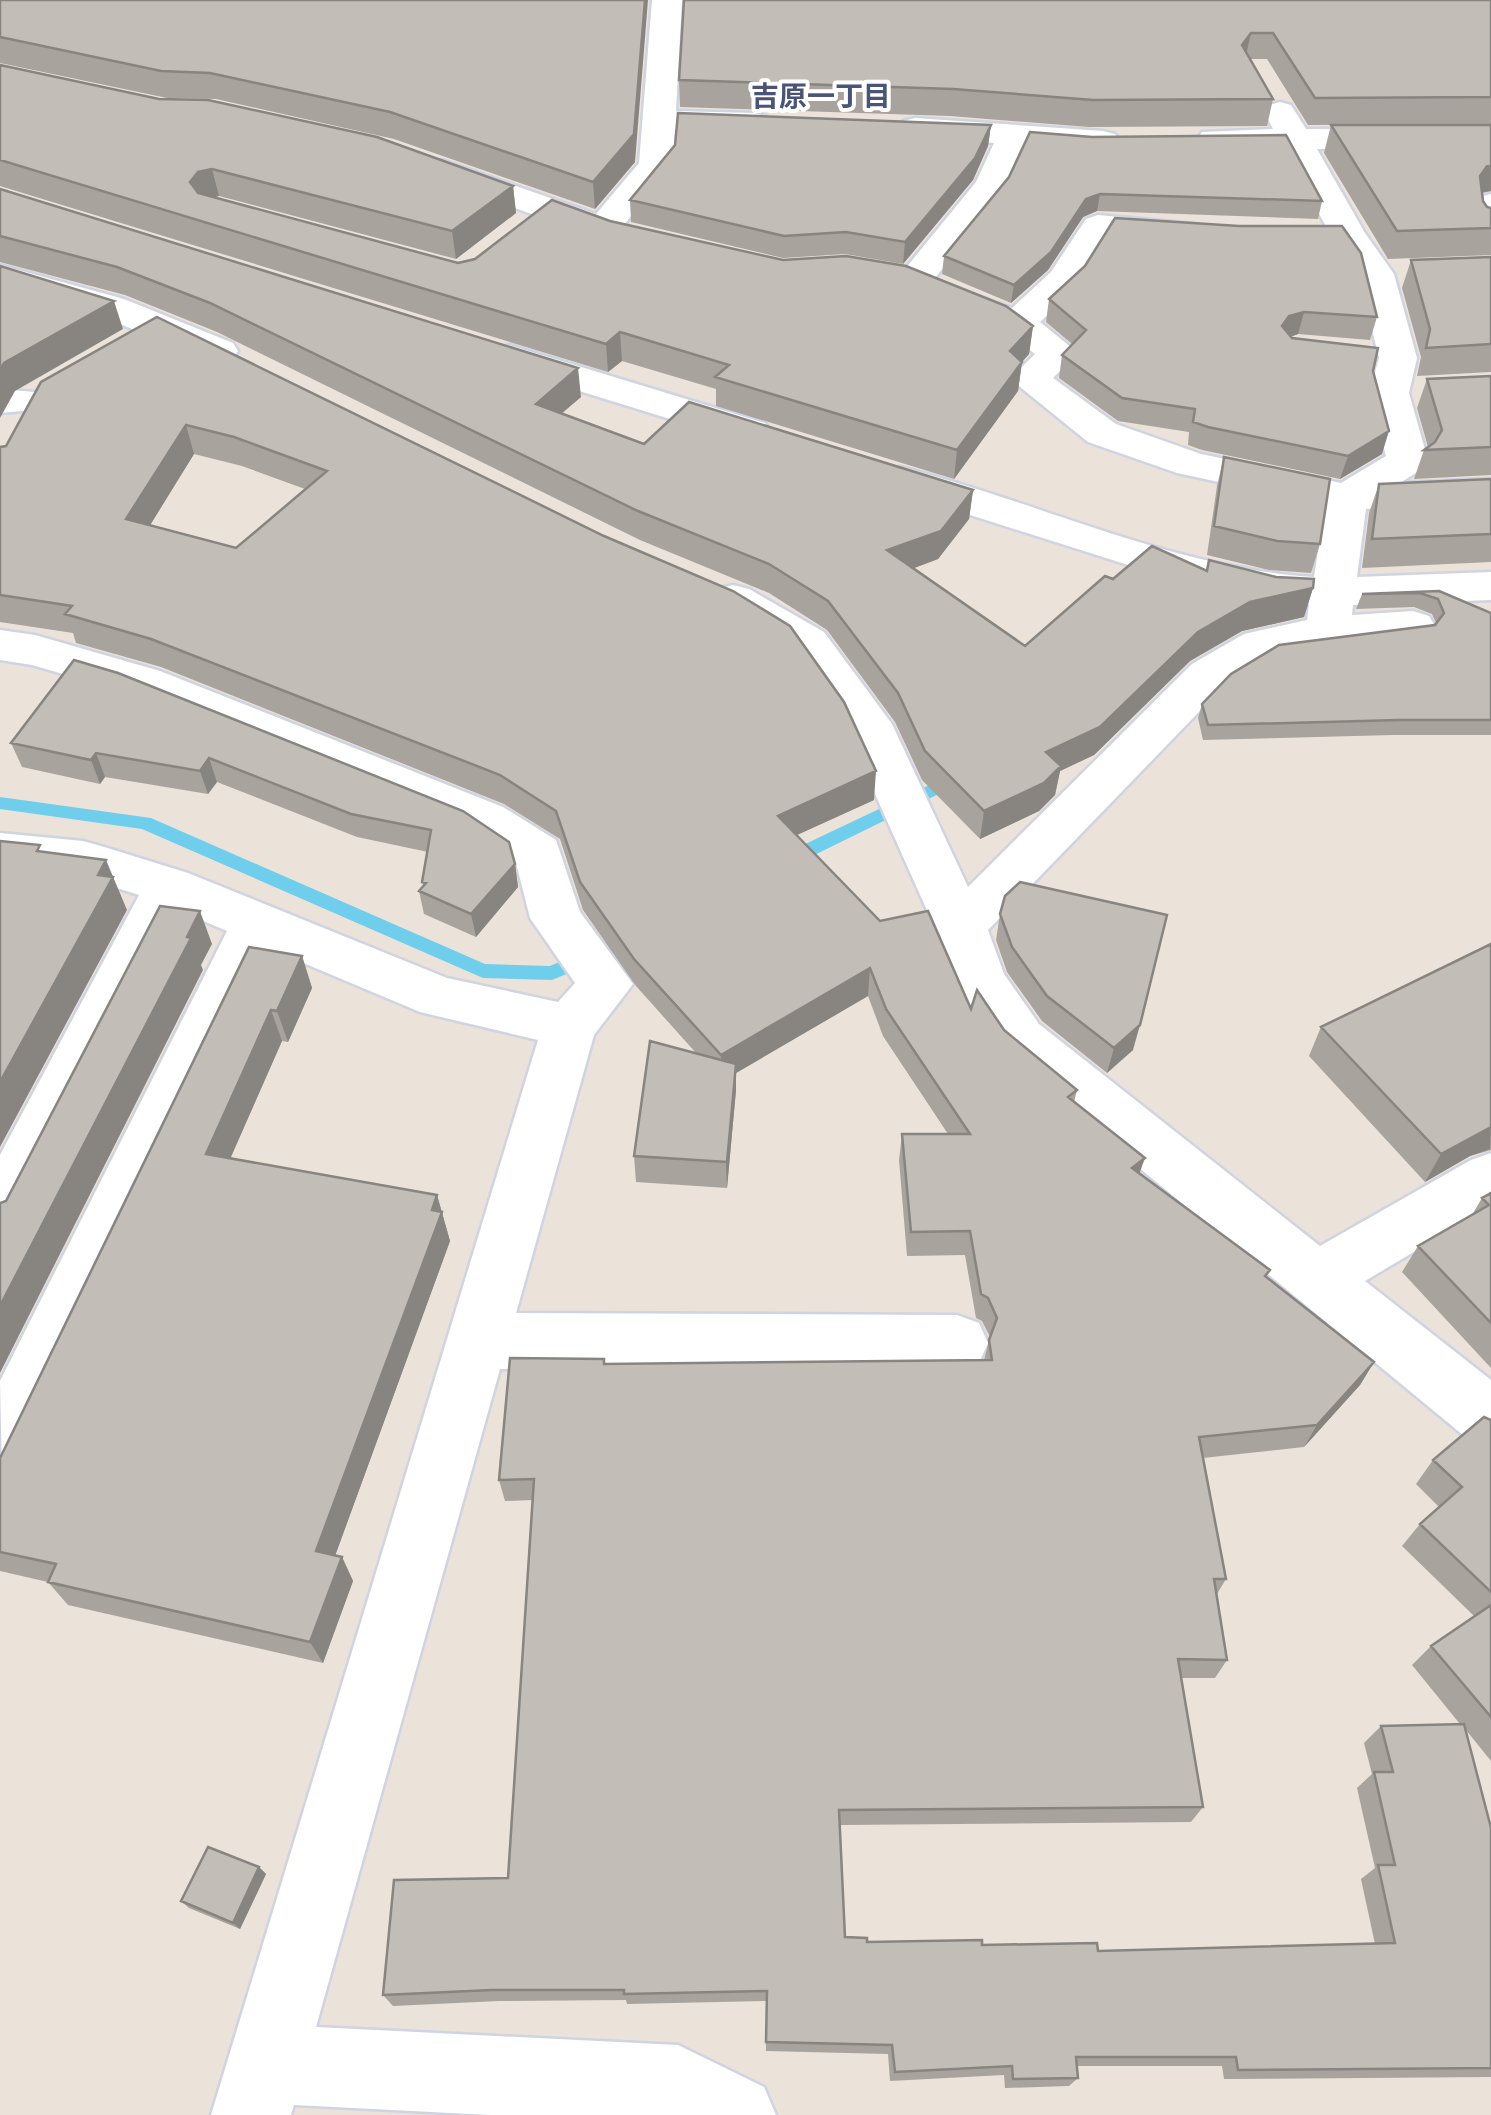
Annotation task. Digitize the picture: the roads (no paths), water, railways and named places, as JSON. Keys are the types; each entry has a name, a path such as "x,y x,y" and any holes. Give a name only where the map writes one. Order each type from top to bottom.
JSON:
{"street":[{"path":"602,229 656,164 667,0"},
{"path":"1265,86 1348,234 1376,274 1404,381 1408,460 1347,498"},
{"path":"661,120 776,124"},
{"path":"892,128 1126,140"},
{"path":"1014,136 992,185 897,277 1018,324 1059,352 1029,379 1102,433 1191,464 1347,498 1491,492"},
{"path":"1182,139 1482,138 1491,174"},
{"path":"411,159 537,219 602,229 643,241"},
{"path":"1491,204 1491,224"},
{"path":"1018,324 1065,279 1098,226 1214,232"},
{"path":"1310,234 1348,234"},
{"path":"1376,274 1414,272"},
{"path":"0,276 111,306 256,370"},
{"path":"114,354 162,326"},
{"path":"465,343 785,443"},
{"path":"1358,354 1404,381"},
{"path":"861,466 1162,561 1268,588 1331,612 1491,622"},
{"path":"1331,612 1347,498"},
{"path":"696,583 751,606 808,642 868,724 960,926 980,982 1020,1039 1491,1419"},
{"path":"960,926 1208,675 1260,644 1331,612 1491,586"},
{"path":"0,645 35,650 144,682 486,819 538,853 556,918 606,984 569,1026 258,2090 678,2085 736,2115"},
{"path":"0,850 83,860 170,886 439,997 569,1026"},
{"path":"0,1211 170,886"},
{"path":"2,1443 257,922"},
{"path":"1314,1280 1491,1178"},
{"path":"477,1342 957,1343"}],"waterway":[{"path":"786,861 957,778"},
{"path":"0,803 145,823 483,971 552,973 635,937"}],"district":[{"name":"吉原一丁目","path":"821,96"}]}
